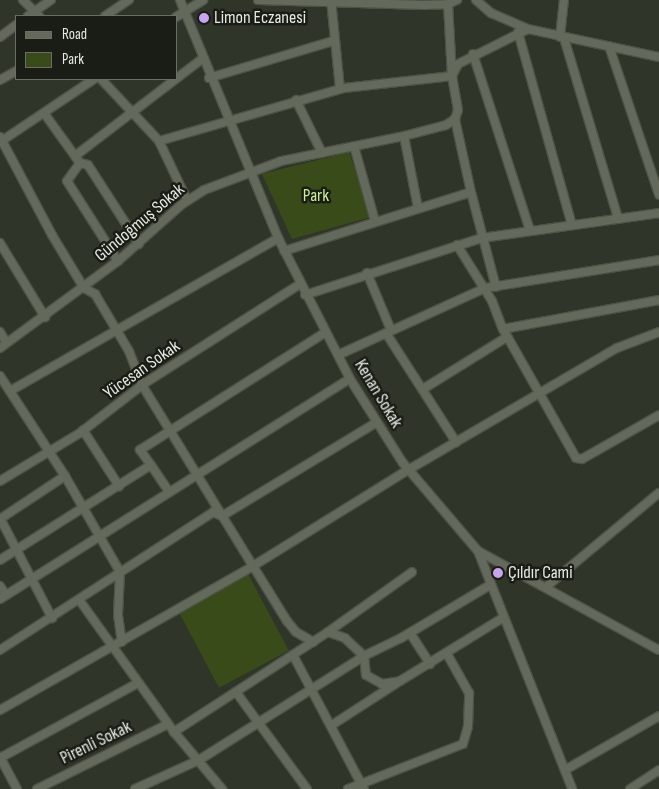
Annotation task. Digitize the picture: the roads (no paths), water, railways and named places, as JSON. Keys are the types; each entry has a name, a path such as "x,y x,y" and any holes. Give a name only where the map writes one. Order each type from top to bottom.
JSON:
{"street":[{"path":"23,0 34,15 51,0"},
{"path":"106,15 128,0"},
{"name":"Kenan Sokak","path":"180,0 202,59 230,119 248,171 278,238 305,295 350,379 408,470 478,551 491,579 490,585 572,789"},
{"path":"178,16 203,0"},
{"path":"258,0 448,4 457,0"},
{"path":"476,0 492,13 528,29 562,38 659,57"},
{"path":"564,0 562,38 618,218"},
{"path":"331,2 333,40 340,88"},
{"path":"448,4 452,76 458,110 455,119 482,238 496,287"},
{"path":"0,37 15,26"},
{"path":"452,76 458,64 474,54 528,29"},
{"path":"518,32 572,224"},
{"path":"210,78 333,40"},
{"path":"609,46 659,195"},
{"path":"474,54 530,231"},
{"path":"178,78 202,59"},
{"path":"0,80 15,72"},
{"path":"159,141 340,88 452,76"},
{"path":"93,80 1,140 52,235 84,288 94,294 116,329 142,385 253,566 296,632 313,642"},
{"path":"102,80 159,141 187,200"},
{"path":"75,156 176,80"},
{"path":"296,100 322,153"},
{"path":"44,113 80,163 88,165 140,244"},
{"name":"Gündoğmuş Sokak","path":"3,345 45,317 118,262 187,200 248,171 404,136 446,125 455,119"},
{"path":"404,136 418,208"},
{"path":"354,146 375,221"},
{"path":"80,163 67,181 118,262"},
{"path":"284,251 471,192"},
{"path":"305,295 367,273 482,238 659,213"},
{"path":"10,391 278,238"},
{"path":"0,243 45,317"},
{"path":"457,245 485,288 502,329 576,458 582,459 659,415"},
{"path":"338,355 485,288 659,260"},
{"path":"367,273 389,331 456,442"},
{"name":"Yücesan Sokak","path":"0,481 83,430 142,385 300,284"},
{"path":"502,329 659,300"},
{"path":"0,332 3,345"},
{"path":"169,492 140,450 326,332"},
{"path":"0,710 113,648 253,566 408,470 616,348 659,332"},
{"path":"423,389 507,337"},
{"path":"0,376 65,476 120,572 118,615 122,642"},
{"path":"0,586 3,597 350,379"},
{"path":"222,516 377,422"},
{"path":"83,430 119,486"},
{"path":"0,560 84,509 151,465"},
{"path":"52,618 18,549 0,518 65,476"},
{"path":"546,587 659,492"},
{"path":"0,650 80,601 120,572 213,512 222,516"},
{"path":"478,551 659,650"},
{"path":"174,732 328,632 412,572"},
{"path":"135,789 199,760 364,656 410,633 490,585"},
{"path":"80,601 174,732 222,789"},
{"path":"332,725 504,617"},
{"path":"328,632 344,638 364,656"},
{"path":"410,633 430,664"},
{"path":"348,789 363,786 463,744 468,727 469,694 447,654"},
{"path":"293,655 363,786"},
{"path":"364,656 363,667 371,680 382,684 400,681"},
{"path":"18,789 0,758 138,683"},
{"path":"236,692 307,789"},
{"path":"565,770 659,716"},
{"name":"Pirenli Sokak","path":"37,789 168,724"},
{"path":"630,789 659,770"},
{"path":"0,775 8,771"}],"place":[{"name":"Limon Eczanesi","path":"204,18"},
{"name":"Çıldır Cami","path":"498,573"}],"park label":[{"name":"Park","path":"316,196"}]}
